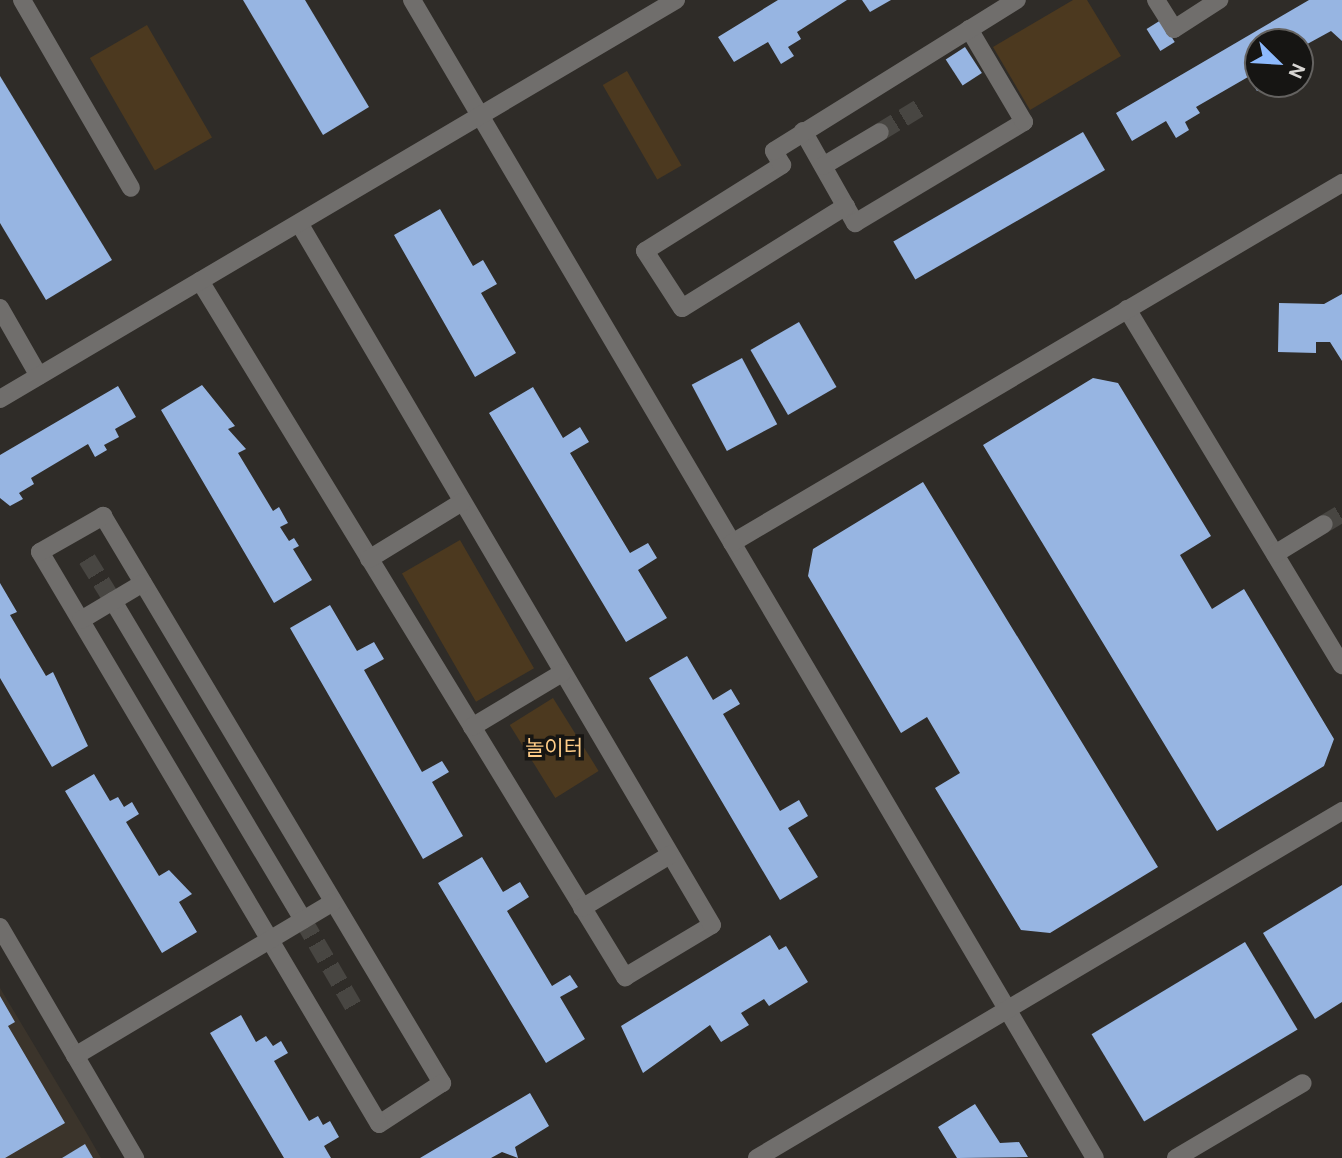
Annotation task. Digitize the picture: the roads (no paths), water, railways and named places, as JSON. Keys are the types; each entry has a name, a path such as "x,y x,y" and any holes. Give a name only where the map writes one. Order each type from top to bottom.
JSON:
{"street":[{"path":"22,0 131,188"},
{"path":"412,0 1095,1158"},
{"path":"0,399 676,0"},
{"path":"846,206 682,308 645,251 782,165 774,150 1017,0"},
{"path":"1156,0 1174,29 1219,0"},
{"path":"803,131 855,223 1024,122 969,29"},
{"path":"823,166 880,132"},
{"path":"732,542 1342,183"},
{"path":"200,281 625,977 712,925 299,223"},
{"path":"0,308 39,376"},
{"path":"1127,309 1342,665"},
{"path":"369,558 462,502"},
{"path":"103,516 442,1083 379,1124 81,620 40,552 103,516"},
{"path":"1275,554 1324,524"},
{"path":"81,620 143,583"},
{"path":"113,601 303,920"},
{"path":"472,727 562,673"},
{"path":"757,1158 1342,811"},
{"path":"582,908 670,855"},
{"path":"75,1056 333,902"},
{"path":"0,927 135,1158"},
{"path":"1176,1158 1303,1083"}],"tunnel":[{"path":"880,132 921,107"},
{"path":"1324,524 1342,513"},
{"path":"87,559 113,601"},
{"path":"303,920 355,1009"}],"park label":[{"name":"놀이터","path":"554,748"}]}
